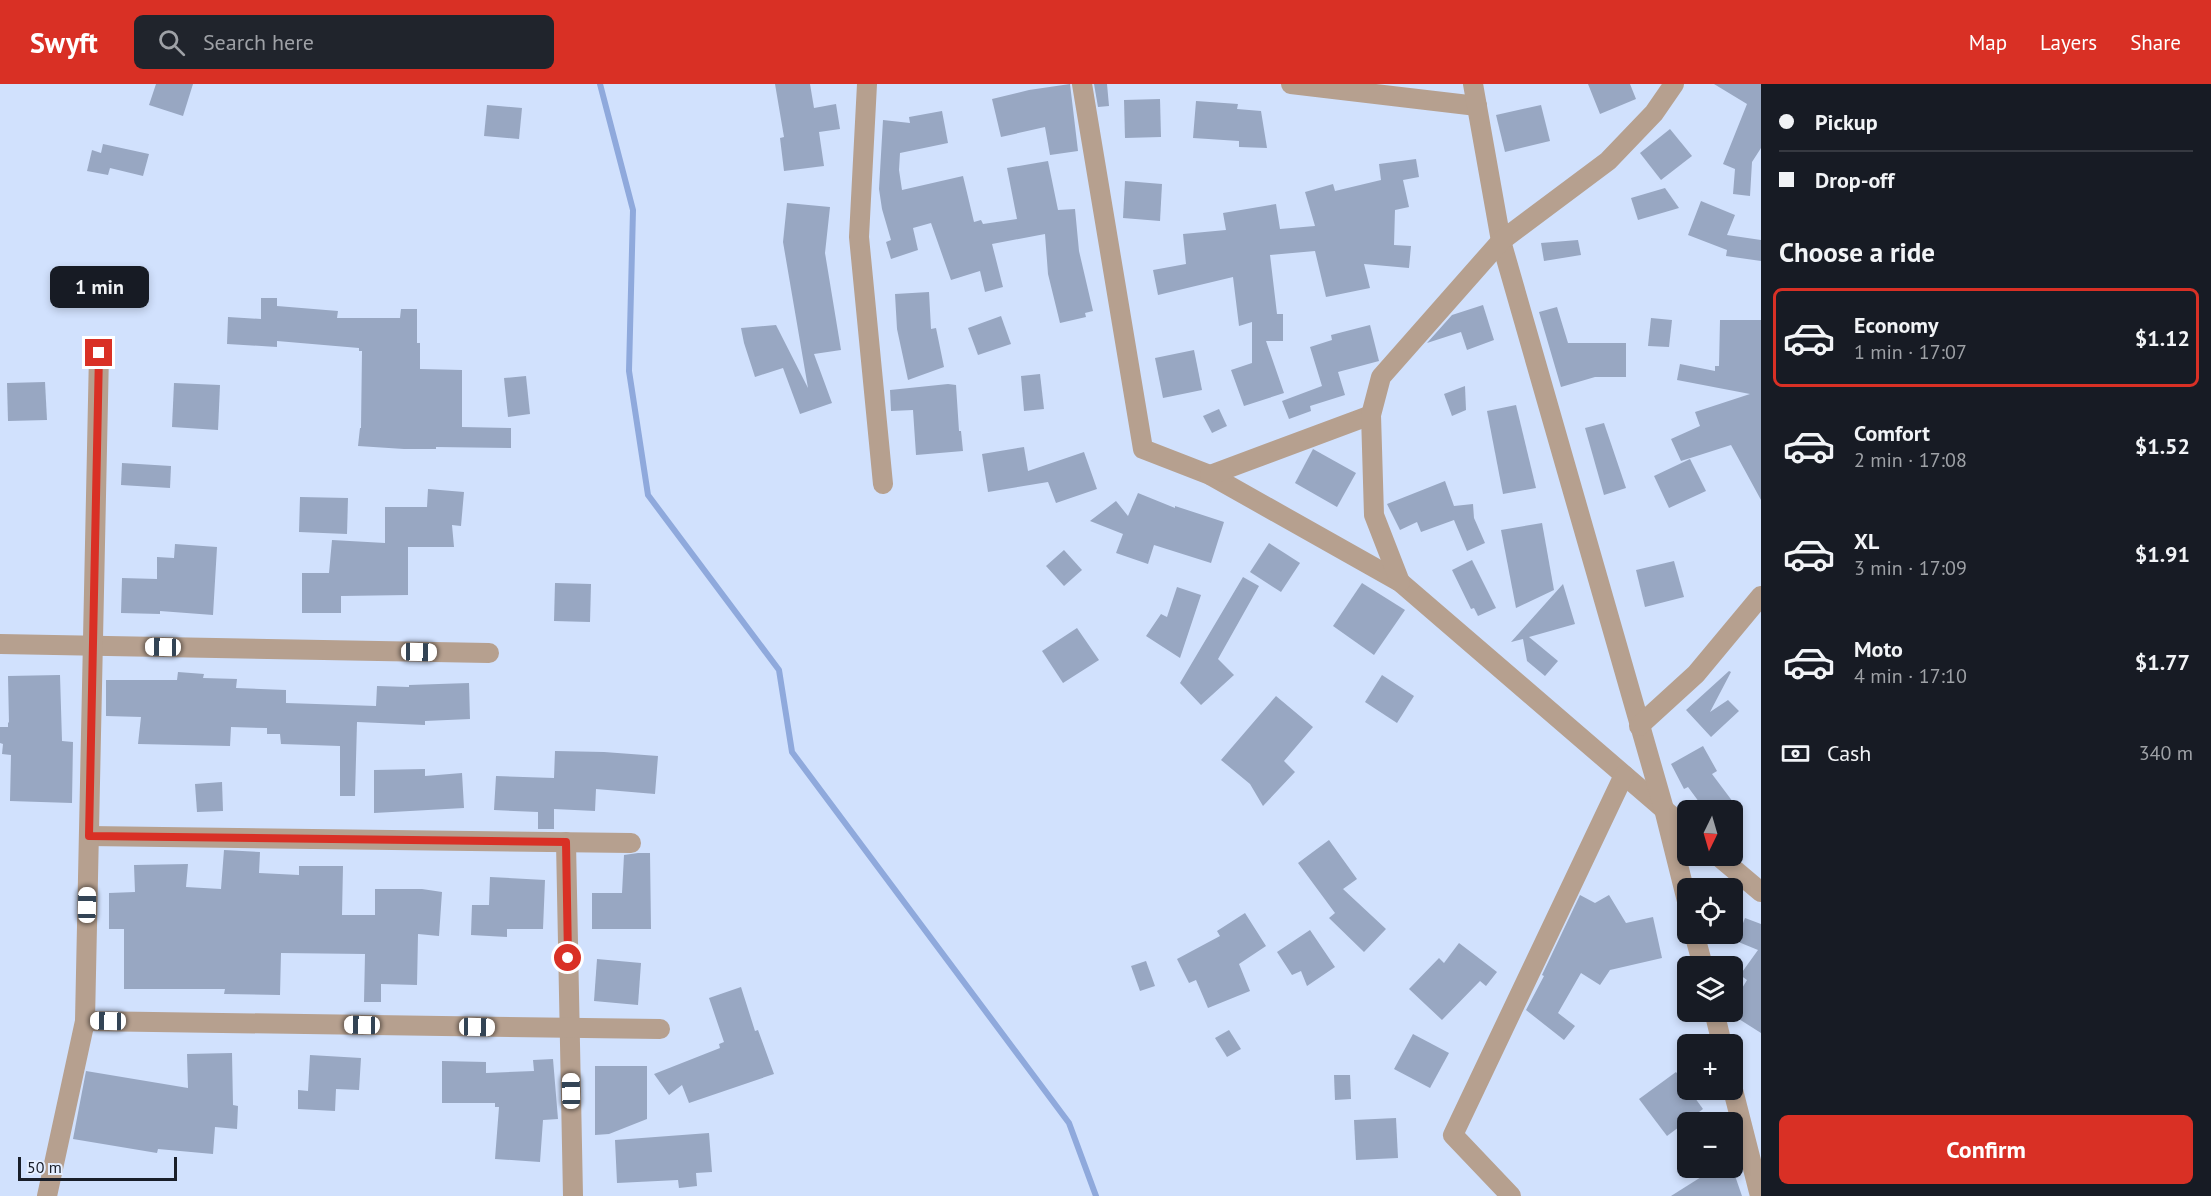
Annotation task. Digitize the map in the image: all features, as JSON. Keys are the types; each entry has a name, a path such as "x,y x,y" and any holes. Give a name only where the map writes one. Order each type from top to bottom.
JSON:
{"street":[{"path":"867,84 859,237 883,484"},
{"path":"1082,84 1143,449 1210,475 1400,582 1677,820"},
{"path":"1291,84 1477,106"},
{"path":"1473,84 1501,241 1664,809 1681,878"},
{"path":"1400,582 1374,515 1371,415 1382,377 1501,241 1608,161 1654,113 1674,84"},
{"path":"47,1196 85,1021 99,353"},
{"path":"1210,475 1371,415"},
{"path":"1640,726 1696,674 1761,596"},
{"path":"0,644 489,653"},
{"path":"1511,1196 1453,1135 1624,775"},
{"path":"89,836 631,843"},
{"path":"566,842 573,1196"},
{"path":"1731,866 1761,892"},
{"path":"85,1021 660,1029"},
{"path":"1736,1100 1760,1196"}],"building":[{"path":"156,84 193,84 183,116 149,105"},
{"path":"775,84 810,84 814,108 836,104 840,129 819,132 824,166 784,171 780,138 784,137"},
{"path":"1070,84 1078,151 1050,155 1045,127 1001,137 992,99 1029,90"},
{"path":"1094,84 1107,84 1109,106 1098,107"},
{"path":"1588,84 1630,84 1636,99 1600,114"},
{"path":"1714,84 1761,84 1761,148 1752,162 1750,196 1733,194 1735,169 1723,164 1747,104"},
{"path":"1160,99 1161,137 1125,138 1124,100"},
{"path":"1196,101 1238,104 1237,109 1261,111 1267,148 1239,147 1239,141 1193,138"},
{"path":"487,105 522,108 519,139 484,136"},
{"path":"1541,105 1550,141 1505,152 1496,115"},
{"path":"942,111 948,143 900,153 899,170 902,190 963,176 974,222 981,220 983,224 1017,219 1007,168 1048,161 1058,210 1075,209 1079,251 1093,311 1085,313 1086,317 1060,323 1048,274 1045,234 992,244 1003,287 985,292 980,271 951,280 931,223 913,228 918,250 891,259 886,242 891,240 879,189 883,120 910,123 909,117"},
{"path":"1670,129 1692,156 1661,180 1640,153"},
{"path":"103,144 149,154 143,176 110,168 108,175 87,171 92,150 101,153"},
{"path":"1416,159 1419,177 1403,180 1409,207 1395,210 1394,245 1411,246 1409,268 1364,264 1370,288 1326,297 1315,251 1270,255 1277,314 1283,314 1283,341 1266,341 1284,393 1244,406 1231,370 1252,363 1252,322 1239,326 1233,277 1158,295 1153,270 1186,264 1183,234 1226,230 1223,213 1276,204 1280,229 1315,226 1305,192 1333,184 1335,191 1381,180 1379,164"},
{"path":"1125,181 1162,184 1160,221 1123,218"},
{"path":"1665,188 1679,208 1638,220 1631,198"},
{"path":"1701,201 1735,215 1727,235 1761,240 1761,261 1726,256 1727,250 1688,235"},
{"path":"787,203 830,207 825,253 841,350 814,354 832,403 800,414 783,368 755,377 741,328 776,325 808,388 783,242"},
{"path":"1578,240 1581,255 1544,261 1541,243"},
{"path":"929,292 931,329 936,328 944,367 908,380 897,329 895,294"},
{"path":"261,298 277,298 277,306 338,311 337,318 400,318 401,309 417,309 420,369 462,370 462,427 511,428 511,448 404,449 358,446 361,428 362,351 359,351 359,348 277,341 277,347 227,344 228,317 261,319"},
{"path":"1483,305 1494,340 1467,350 1461,332 1427,343 1452,315"},
{"path":"1557,307 1568,343 1626,343 1626,377 1595,377 1561,387 1539,312"},
{"path":"1001,316 1011,344 978,355 968,328"},
{"path":"1651,318 1672,320 1669,347 1648,346"},
{"path":"1720,320 1761,320 1761,500 1731,445 1681,461 1671,439 1700,426 1695,412 1750,394 1677,380 1680,364 1715,371 1715,366 1719,366"},
{"path":"1370,325 1379,361 1338,372 1345,395 1310,406 1311,411 1289,419 1282,401 1322,386 1310,347 1332,340 1331,335"},
{"path":"1194,350 1202,390 1163,398 1155,358"},
{"path":"1040,374 1044,409 1024,411 1021,376"},
{"path":"526,376 530,414 508,417 504,378"},
{"path":"45,382 47,420 8,421 7,383"},
{"path":"174,383 220,385 218,430 172,427"},
{"path":"956,385 959,431 961,431 963,451 916,455 913,410 891,411 890,390"},
{"path":"1465,386 1466,410 1452,416 1444,394"},
{"path":"1516,405 1536,488 1503,494 1487,411"},
{"path":"1219,409 1227,426 1212,433 1203,416"},
{"path":"1604,423 1626,488 1604,495 1585,428"},
{"path":"1024,447 1028,471 1084,452 1097,489 1056,503 1048,482 988,492 982,454"},
{"path":"1313,449 1356,473 1337,507 1295,483"},
{"path":"1690,459 1706,491 1669,508 1654,476"},
{"path":"122,463 171,466 170,488 121,485"},
{"path":"1445,481 1454,506 1473,504 1474,518 1485,543 1467,551 1454,520 1421,532 1417,522 1400,530 1387,504"},
{"path":"428,489 464,492 461,526 452,525 454,547 408,547 408,595 341,596 341,613 302,613 302,573 329,573 332,540 385,543 385,507 427,507"},
{"path":"1138,493 1175,508 1175,506 1224,522 1211,563 1154,545 1148,564 1116,553 1123,534 1090,521 1116,501 1128,516"},
{"path":"300,497 348,498 347,534 299,532"},
{"path":"1542,523 1554,590 1516,608 1501,530"},
{"path":"1269,543 1300,563 1281,592 1250,572"},
{"path":"175,544 217,547 213,615 160,611 160,614 121,613 122,578 157,579 157,557 174,558"},
{"path":"1064,550 1082,570 1064,586 1046,566"},
{"path":"1472,560 1496,608 1478,616 1474,608 1471,609 1452,570"},
{"path":"1674,561 1684,597 1645,607 1636,570"},
{"path":"1243,577 1259,586 1218,659 1234,675 1201,705 1180,683"},
{"path":"555,583 591,584 590,622 554,621"},
{"path":"1362,583 1405,610 1374,655 1333,626"},
{"path":"1563,584 1575,624 1529,637 1558,661 1545,676 1527,661 1523,639 1511,642"},
{"path":"1177,587 1201,595 1180,658 1146,636 1161,614 1167,617"},
{"path":"1077,628 1099,660 1063,683 1042,651"},
{"path":"1729,671 1731,672 1710,712 1728,700 1739,711 1711,737 1686,710"},
{"path":"178,672 204,674 203,678 237,679 236,688 286,690 286,703 376,706 377,686 409,687 409,685 469,683 470,719 425,721 425,725 357,722 355,796 340,796 340,746 281,744 280,734 267,734 267,728 231,727 230,746 138,744 141,717 106,716 106,680 177,680"},
{"path":"60,675 62,741 73,742 72,803 10,801 11,755 2,754 3,744 0,743 0,727 8,727 9,723 8,676"},
{"path":"1382,675 1414,696 1397,723 1365,702"},
{"path":"1276,696 1313,727 1284,761 1295,772 1263,806 1250,784 1221,760"},
{"path":"1703,746 1717,771 1712,774 1732,800 1698,800 1688,787 1684,789 1671,764"},
{"path":"555,751 658,756 655,794 596,789 595,811 554,809 554,829 538,829 538,812 494,810 496,776 554,778"},
{"path":"425,769 425,776 462,773 464,808 374,813 374,770"},
{"path":"222,782 223,811 197,812 195,784"},
{"path":"1329,840 1357,879 1343,889 1386,929 1364,952 1329,918 1335,913 1298,863"},
{"path":"224,850 260,852 259,873 299,875 299,866 343,866 342,915 375,915 375,889 422,889 442,892 439,936 418,934 417,985 381,984 381,1002 364,1002 365,954 281,953 280,995 224,994 225,989 124,989 124,929 109,929 109,893 135,892 134,865 188,864 186,887 221,889"},
{"path":"650,853 651,929 592,929 592,893 622,893 624,855"},
{"path":"490,877 545,880 543,929 507,929 507,937 471,935 472,905 489,905"},
{"path":"1580,895 1595,903 1609,895 1626,923 1653,917 1662,958 1610,970 1600,985 1581,973 1558,1013 1575,1026 1564,1040 1526,1010 1544,976 1542,975"},
{"path":"1245,913 1266,946 1239,964 1250,991 1208,1008 1196,980 1189,983 1177,959 1220,936 1217,931"},
{"path":"1745,918 1761,924 1761,1033 1743,1022 1743,987 1747,980 1743,977 1743,971 1758,950 1743,944"},
{"path":"1310,930 1335,967 1307,986 1301,971 1292,975 1277,952"},
{"path":"1459,943 1497,972 1486,986 1480,981 1442,1020 1409,989 1439,958 1444,963"},
{"path":"597,959 641,963 638,1005 594,1001"},
{"path":"1146,961 1155,986 1140,991 1131,966"},
{"path":"741,987 755,1031 758,1030 774,1074 689,1103 682,1085 669,1095 654,1074 720,1048 719,1044 724,1042 709,998"},
{"path":"1229,1030 1241,1049 1227,1057 1215,1038"},
{"path":"1413,1034 1449,1053 1430,1088 1394,1069"},
{"path":"232,1053 233,1105 238,1106 237,1129 215,1127 213,1154 158,1149 157,1153 73,1139 86,1071 188,1088 187,1054"},
{"path":"310,1055 361,1058 359,1090 336,1089 335,1111 298,1109 298,1090 308,1091"},
{"path":"553,1059 558,1119 543,1120 540,1162 495,1159 499,1107 495,1107 495,1103 442,1103 442,1061 486,1062 486,1073 534,1071 533,1060"},
{"path":"595,1066 647,1066 647,1119 609,1134 595,1135"},
{"path":"1676,1072 1677,1100 1696,1100 1703,1109 1699,1112 1677,1112 1677,1128 1667,1136 1639,1099"},
{"path":"1334,1075 1350,1075 1351,1099 1335,1100"},
{"path":"1396,1118 1398,1158 1356,1160 1354,1120"},
{"path":"709,1133 712,1172 696,1173 697,1186 679,1188 678,1180 617,1183 615,1140"},
{"path":"1700,1178 1736,1178 1742,1196 1671,1196"}],"waterway":[{"path":"600,84 633,210 629,371 648,495 779,670 792,752 1069,1123 1096,1196"}],"route":[{"path":"99,353 89,836 566,842 568,958"}]}
